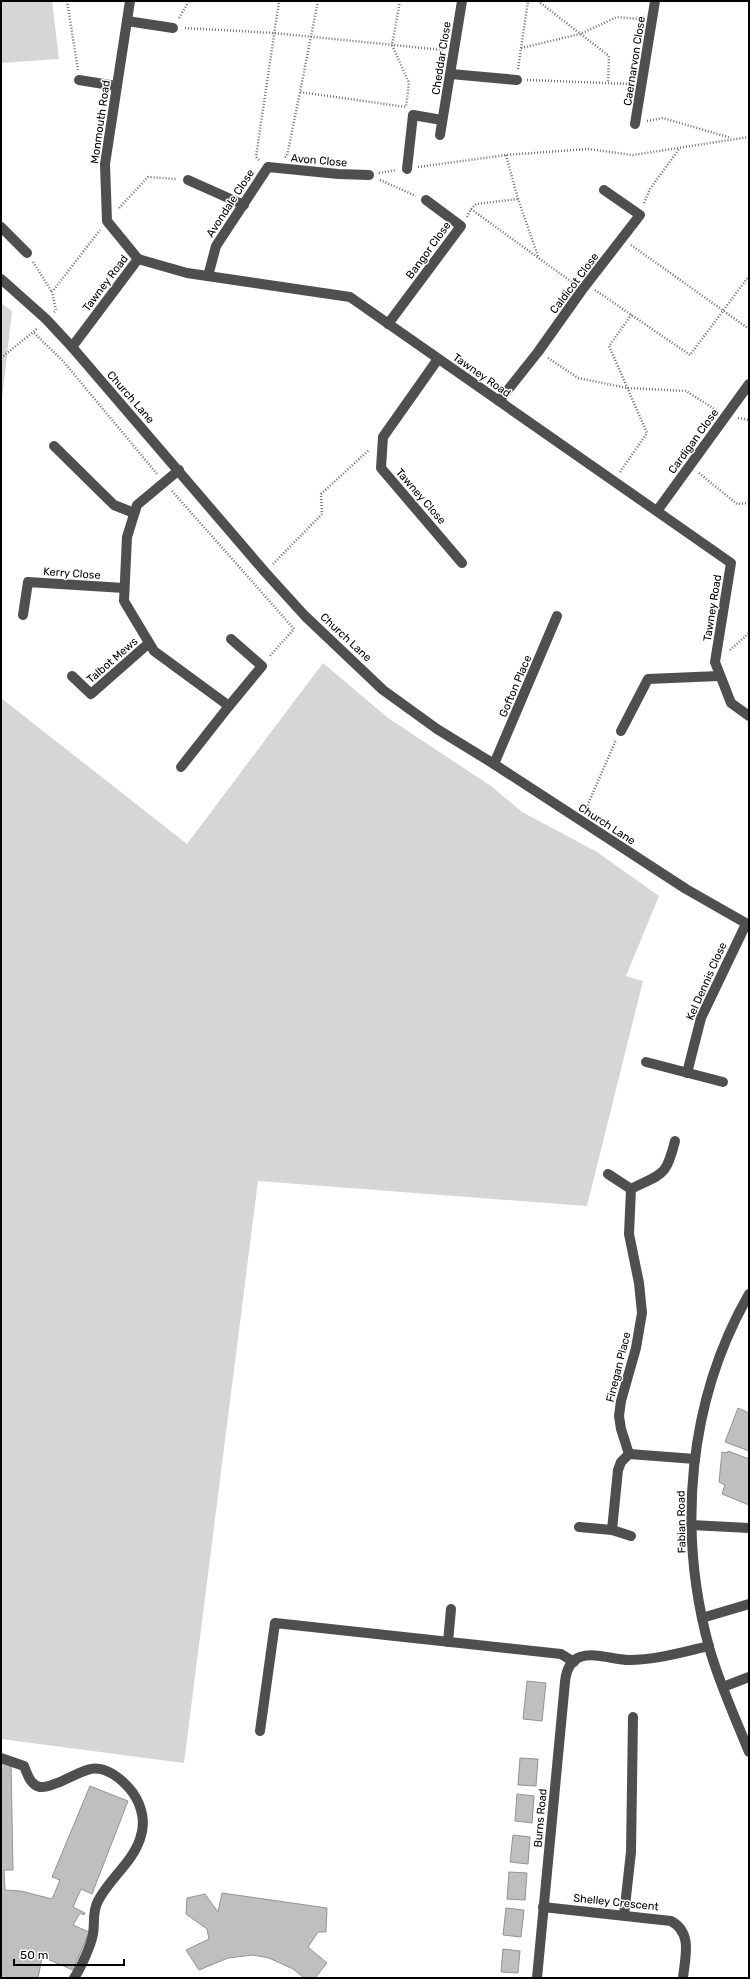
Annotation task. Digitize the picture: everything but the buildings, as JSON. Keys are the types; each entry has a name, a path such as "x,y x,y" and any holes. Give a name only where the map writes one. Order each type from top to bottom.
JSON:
{"street":[{"name":"Monmouth Road","path":"107,220 105,164 130,1"},
{"name":"Cheddar Close","path":"440,135 462,1"},
{"name":"Caernarvon Close","path":"635,124 655,1"},
{"path":"127,21 173,28"},
{"path":"451,74 517,80"},
{"path":"79,80 116,86"},
{"path":"407,169 413,115 442,120"},
{"name":"Avon Close","path":"268,167 338,174 368,175"},
{"name":"Avondale Close","path":"208,276 216,246 268,167"},
{"path":"188,180 244,205"},
{"path":"604,190 640,215"},
{"name":"Bangor Close","path":"388,324 461,226 426,200"},
{"name":"Caldicot Close","path":"499,401 538,352 584,287 623,239 640,215"},
{"path":"107,220 138,259"},
{"path":"1,227 27,254"},
{"name":"Tawney Road","path":"72,347 138,259 187,273 350,297 731,563 715,662 719,676 731,703 749,716"},
{"name":"Church Lane","path":"1,279 46,319 72,347 265,572 305,616 383,690 436,729 494,764 686,889 748,925"},
{"path":"383,437 438,359"},
{"name":"Cardigan Close","path":"657,511 749,384"},
{"name":"Tawney Close","path":"383,437 381,468 462,563"},
{"path":"54,446 114,505 134,513"},
{"path":"179,470 137,505 126,537 124,601 154,652 229,706"},
{"name":"Kerry Close","path":"23,614 28,582 124,588"},
{"name":"Gofton Place","path":"494,764 557,616"},
{"path":"181,767 262,666 231,639"},
{"name":"Talbot Mews","path":"72,676 91,694 149,643"},
{"path":"620,730 648,679 719,676"},
{"name":"Kel Dennis Close","path":"687,1073 701,1018 748,925"},
{"path":"646,1062 723,1082"},
{"path":"608,1174 632,1189 664,1172 670,1163 675,1141"},
{"name":"Finegan Place","path":"629,1454 621,1429 619,1416 621,1401 636,1348 642,1313 639,1283 629,1234 632,1189"},
{"name":"Fabian Road","path":"749,1294 736,1316 714,1372 702,1414 692,1481 691,1525 697,1588 709,1646 723,1687 749,1752"},
{"path":"612,1530 618,1470 621,1462 629,1454 695,1459"},
{"path":"691,1525 749,1528"},
{"path":"579,1527 612,1530 631,1536"},
{"path":"702,1618 749,1604"},
{"path":"448,1642 451,1609"},
{"path":"260,1730 275,1623 561,1654 574,1662 587,1656 629,1660 666,1656 709,1646"},
{"name":"Burns Road","path":"537,1978 566,1673 574,1662"},
{"path":"723,1687 749,1677"},
{"path":"624,1916 631,1852 633,1717"},
{"path":"1,1758 24,1766 30,1780 38,1786 48,1787 76,1776 88,1769 104,1771 124,1781 138,1800 144,1820 140,1839 131,1857 105,1888 97,1902 93,1912 93,1935 74,1978"},
{"name":"Shelley Crescent","path":"543,1907 665,1919 678,1924 687,1942 683,1978"}],"path":[{"path":"67,1 79,80"},
{"path":"189,1 173,28 274,33 454,52"},
{"path":"279,1 256,158 268,167 287,156 300,92 309,36 318,1"},
{"path":"400,1 392,45 409,83 406,107"},
{"path":"528,1 517,80 642,84"},
{"path":"538,1 609,56 608,83"},
{"path":"521,48 580,34 617,17 652,19"},
{"path":"300,92 406,107 413,115"},
{"path":"635,124 663,118 731,138"},
{"path":"368,175 506,155 588,150 633,155 731,138 749,137"},
{"path":"640,215 650,188 679,148"},
{"path":"506,155 518,199 538,257"},
{"path":"368,175 426,200"},
{"path":"52,292 107,220 148,177 188,180"},
{"path":"461,226 471,209 476,204 518,199"},
{"path":"471,209 538,257 584,287 632,314 690,355 749,276"},
{"path":"623,239 749,329"},
{"path":"1,358 34,333 56,310 52,292 27,254"},
{"path":"614,481 647,433 608,346 632,314"},
{"path":"34,333 63,361 164,482 294,629 262,666"},
{"path":"538,352 578,378 627,388 686,391 726,416 749,420"},
{"path":"252,583 265,572 322,514 321,494 383,437"},
{"path":"690,466 737,504 749,503"},
{"path":"715,662 749,633"},
{"path":"581,821 620,730"}],"shaded area":[{"path":"1,1 52,1 59,59 1,63"},
{"path":"1,303 12,311 1,409"},
{"path":"323,663 388,718 491,786 522,812 597,852 659,896 626,976 643,981 587,1206 258,1181 184,1763 1,1739 1,698 187,844"}]}
